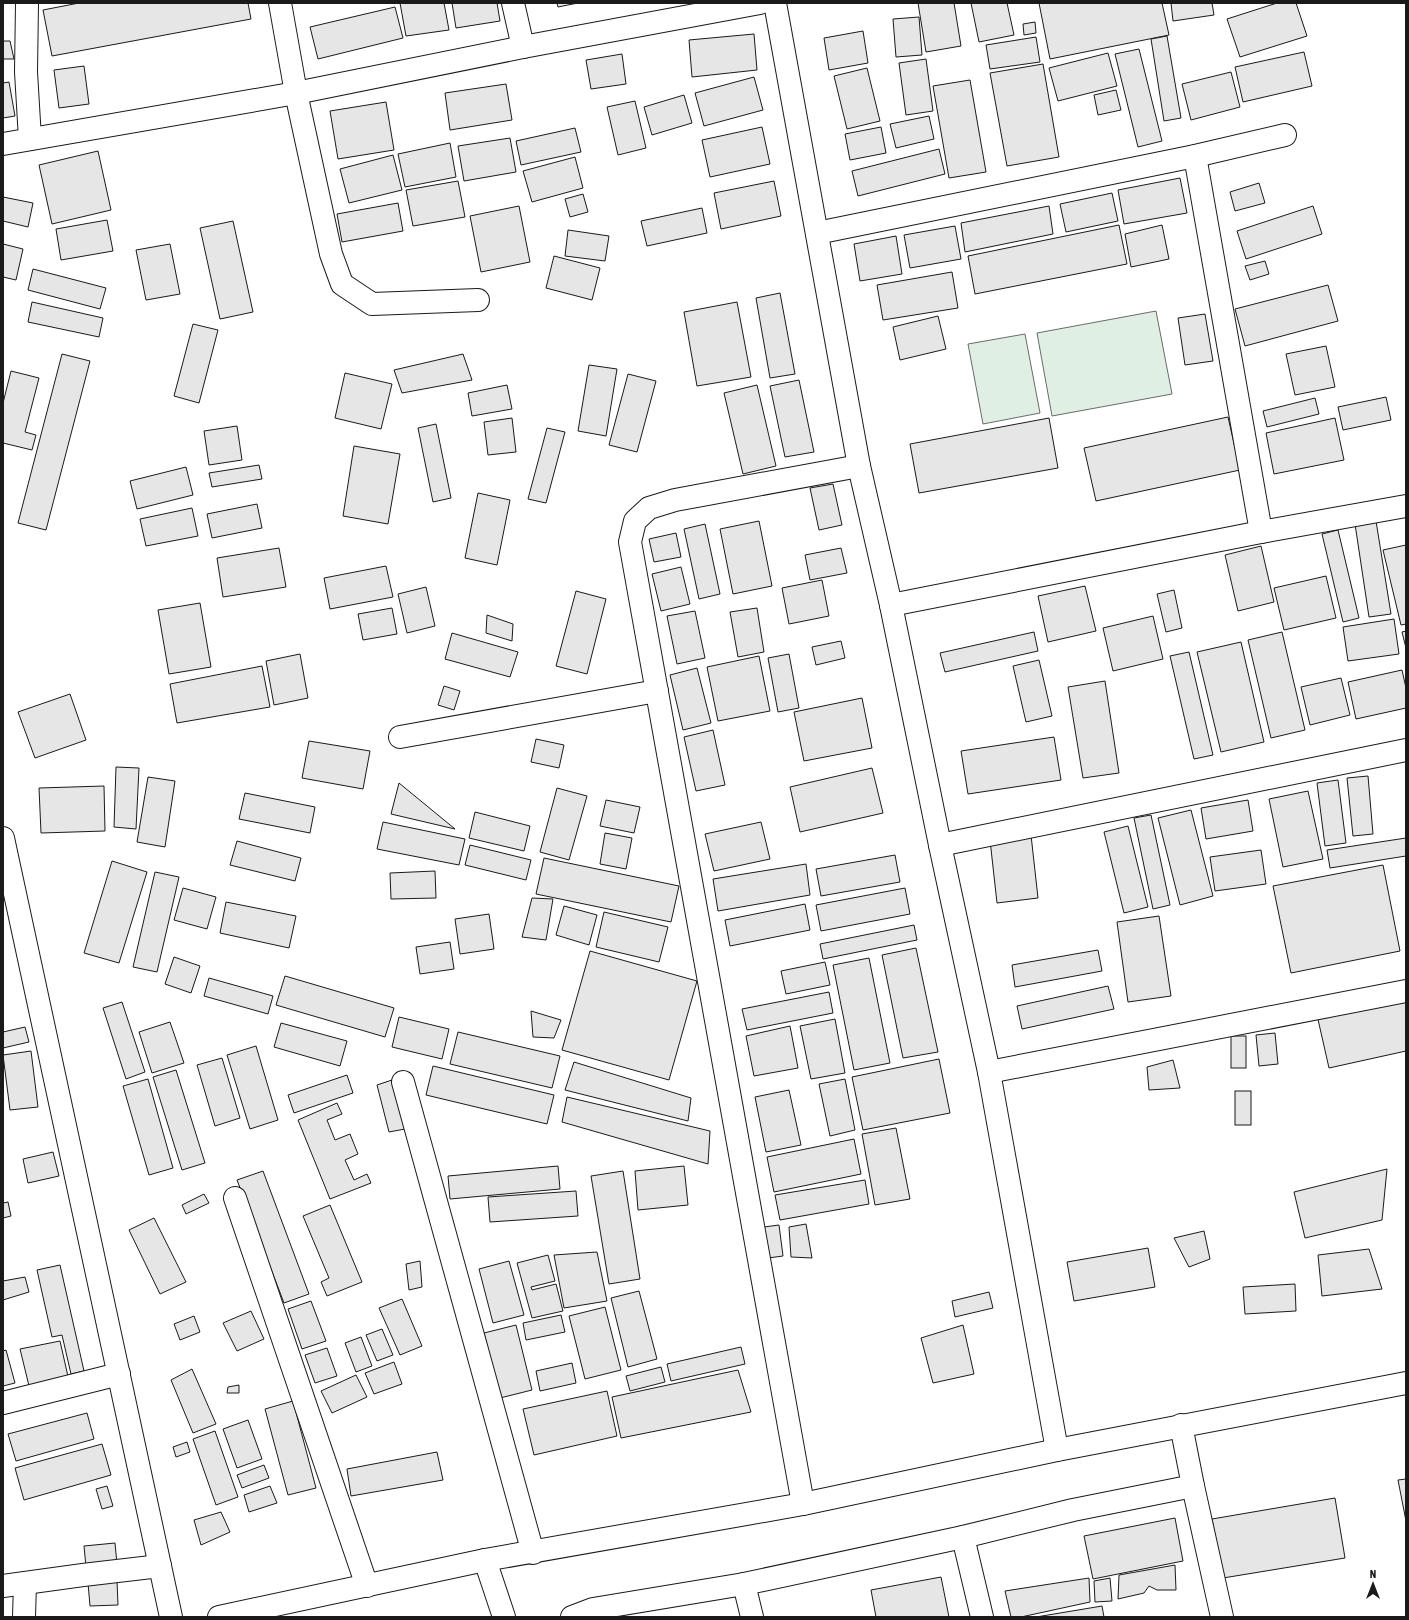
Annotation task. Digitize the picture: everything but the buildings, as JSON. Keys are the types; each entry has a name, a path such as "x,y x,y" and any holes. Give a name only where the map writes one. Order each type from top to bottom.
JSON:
{"street":[{"path":"27,3 26,72 30,139"},
{"path":"280,3 296,93 331,254 342,284 372,304 478,300"},
{"path":"513,3 523,47"},
{"path":"3,144 296,93 523,47 760,3"},
{"path":"776,3 859,466 891,605 940,845 989,1072 1057,1450"},
{"path":"817,233 1195,156 1285,135"},
{"path":"1195,156 1261,532"},
{"path":"802,1504 630,542 635,521 649,508 674,500 859,466"},
{"path":"891,605 1261,532 1406,506"},
{"path":"400,737 657,691"},
{"path":"940,845 1406,750"},
{"path":"3,838 171,1617"},
{"path":"989,1072 1406,991"},
{"path":"403,1082 533,1553"},
{"path":"235,1198 367,1586"},
{"path":"3,1403 119,1374"},
{"path":"219,1617 485,1560 533,1553 802,1504 1181,1425 1406,1383"},
{"path":"1181,1425 1222,1617"},
{"path":"572,1617 593,1609 744,1584 963,1537 1073,1510 1193,1486"},
{"path":"963,1537 982,1617"},
{"path":"485,1560 504,1617"},
{"path":"3,1586 160,1566"},
{"path":"24,1617 25,1583"},
{"path":"744,1584 752,1617"}],"green space":[{"path":"1156,311 1172,394 1052,416 1037,333"},
{"path":"1025,334 1040,413 983,424 968,344"}]}
